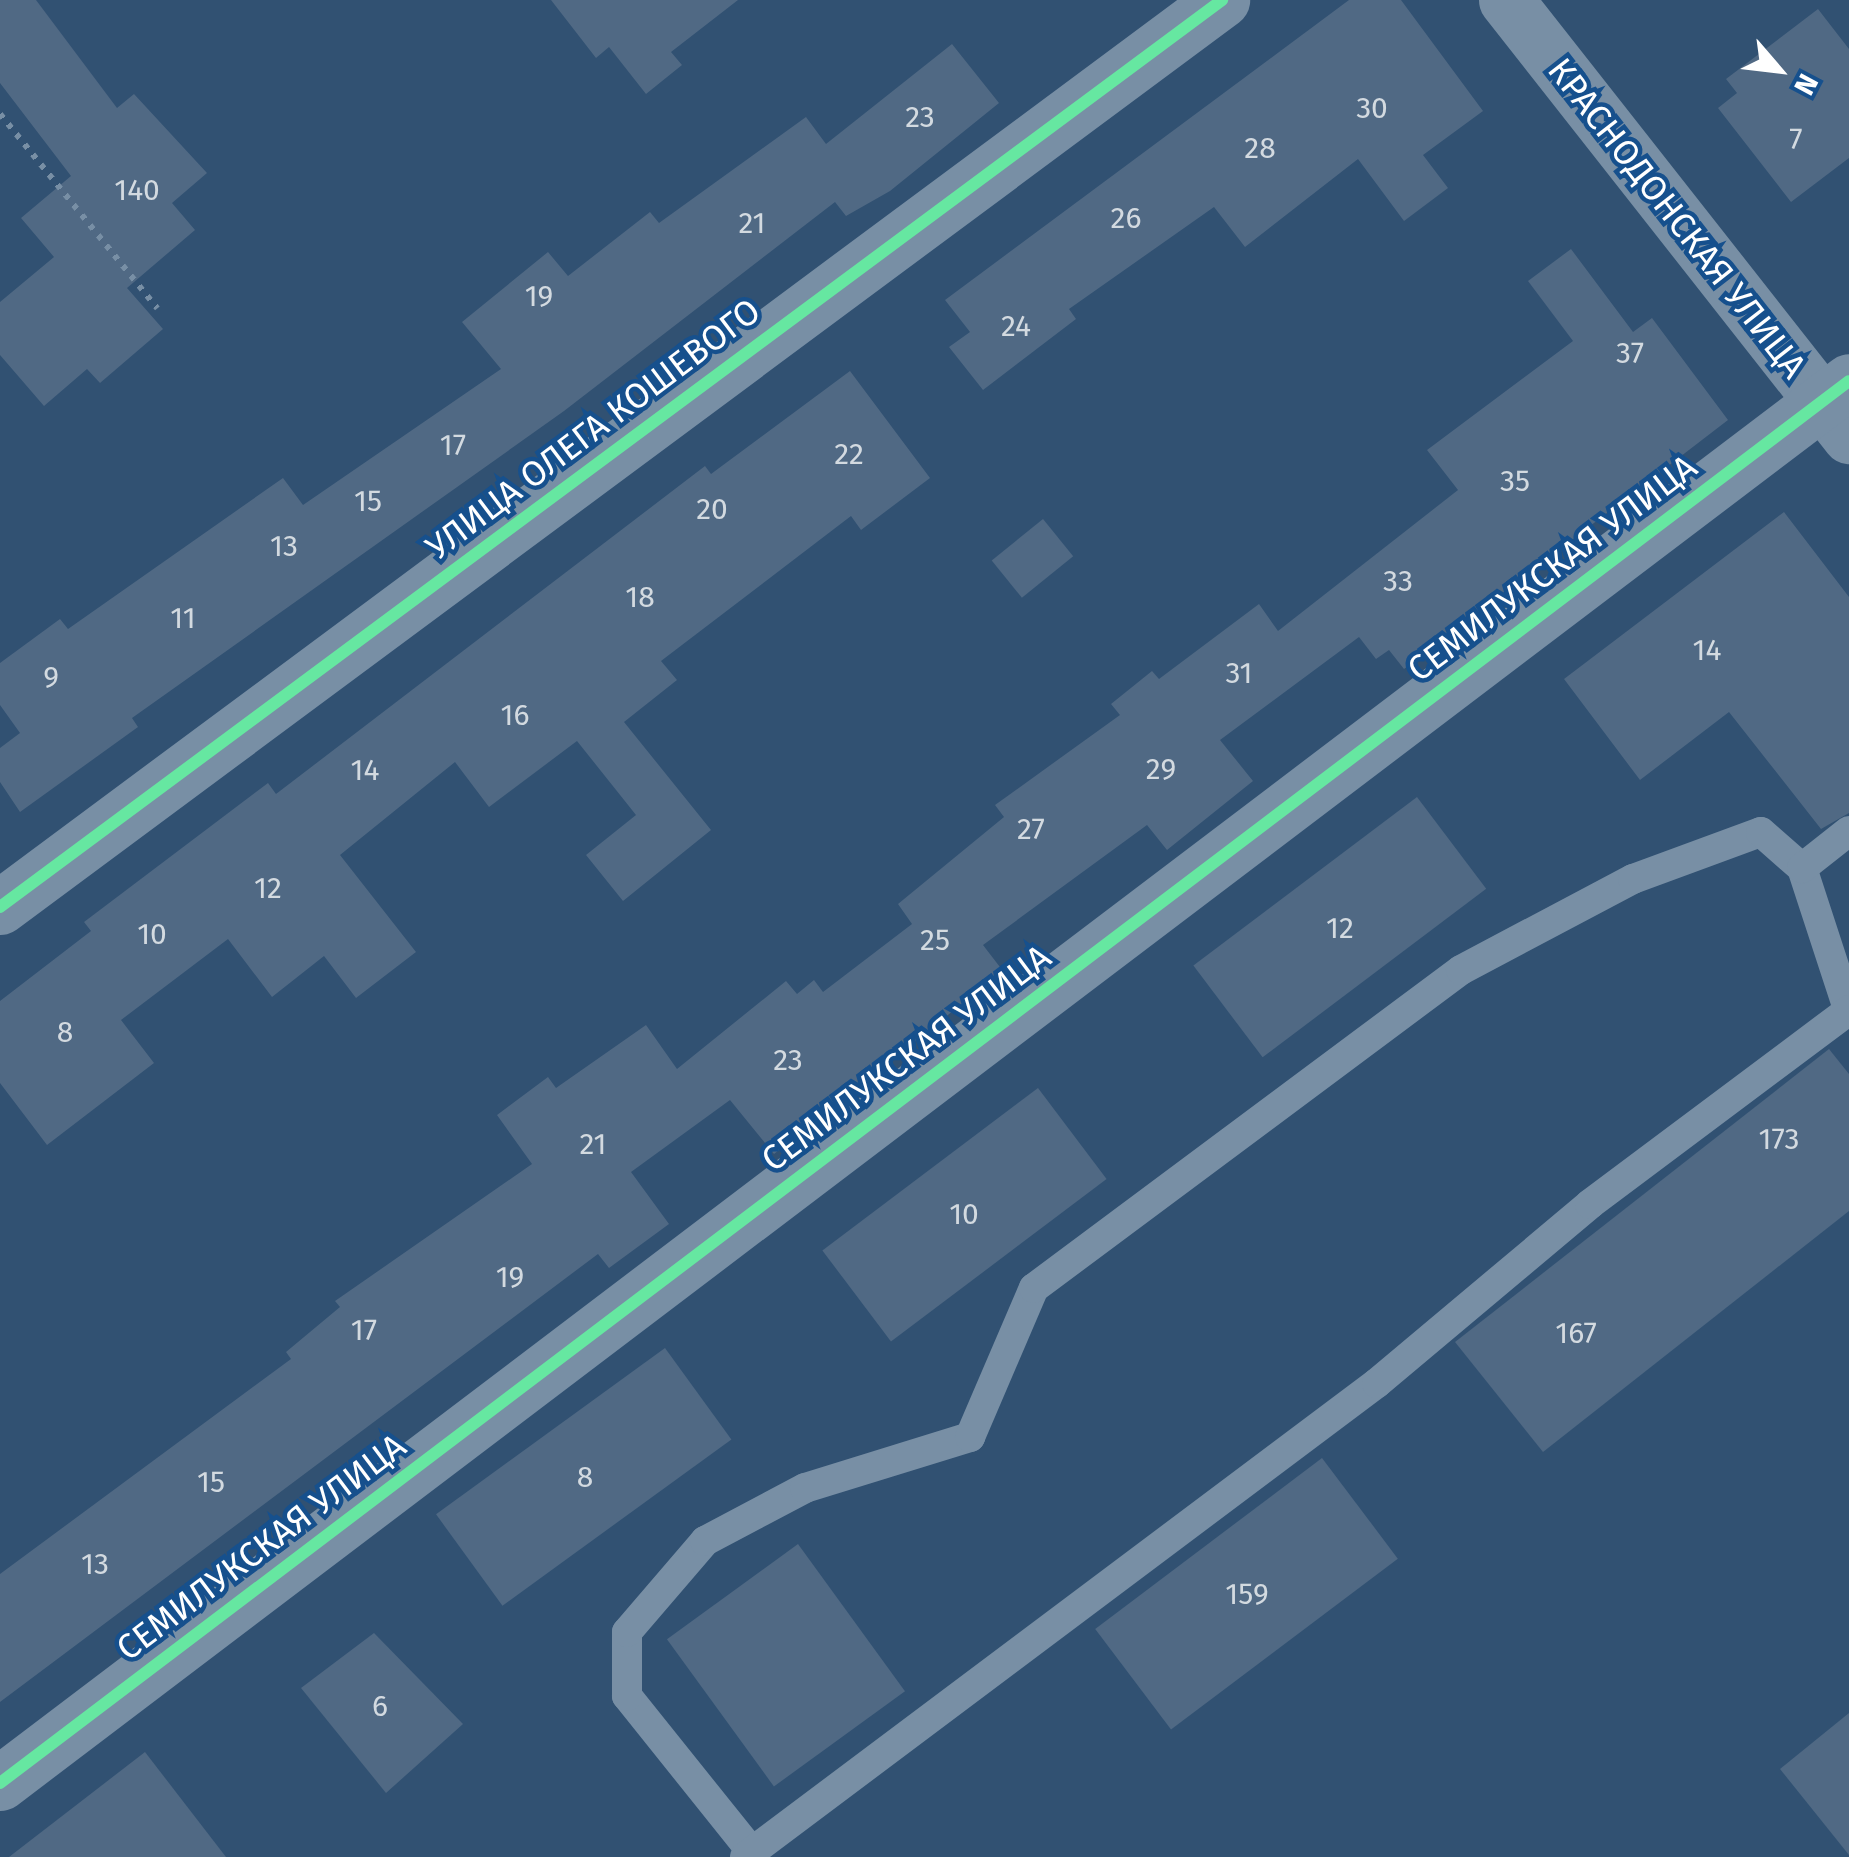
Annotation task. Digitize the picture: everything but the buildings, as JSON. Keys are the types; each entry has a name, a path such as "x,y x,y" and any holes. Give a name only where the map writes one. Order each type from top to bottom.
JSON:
{"street":[{"name":"УЛИЦА ОЛЕГА КОШЕВОГО","path":"0,907 1222,0"},
{"name":"КРАСНОДОНСКАЯ УЛИЦА","path":"1506,0 1840,406"},
{"name":"СЕМИЛУКСКАЯ УЛИЦА","path":"0,1783 1840,406"}],"lane":[{"path":"1760,832 1802,868 1833,939 1849,1011 1590,1204 1377,1383 748,1854 627,1696 628,1632 705,1541 805,1488 970,1437 1034,1288 1461,970 1633,878 1760,832"},
{"path":"1802,868 1849,832"}],"path":[{"path":"0,114 157,308"}],"cycle path":[{"path":"0,907 1222,0"},
{"path":"0,1783 1849,381"}]}
